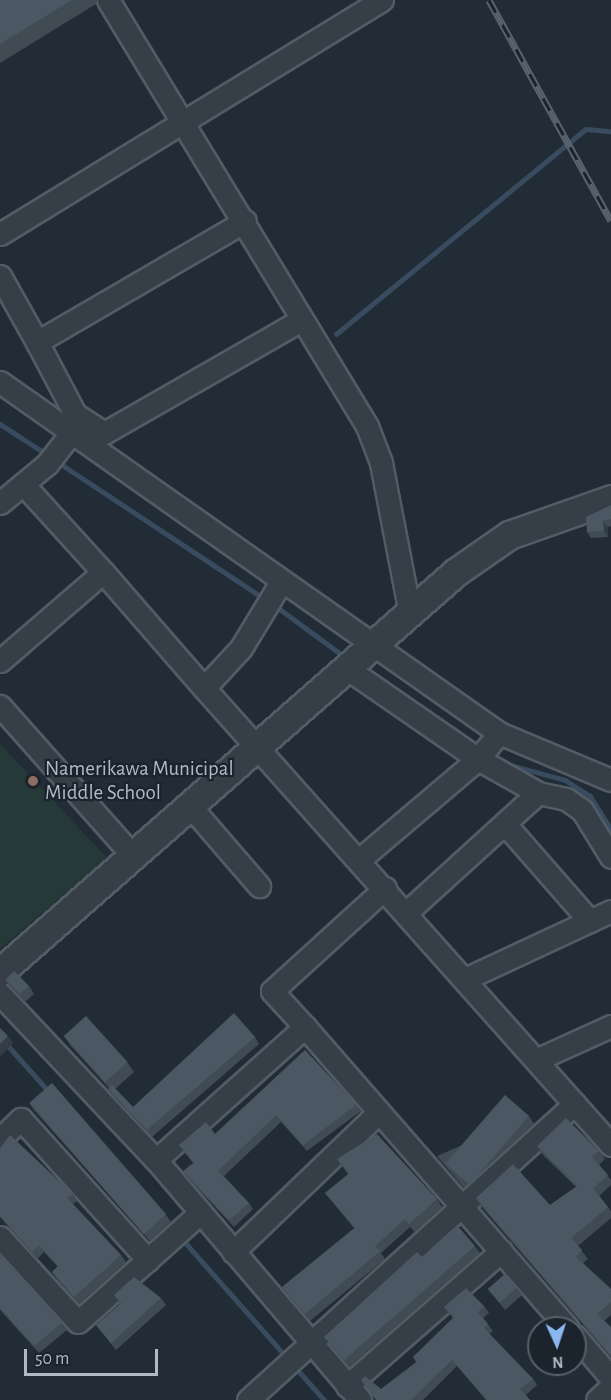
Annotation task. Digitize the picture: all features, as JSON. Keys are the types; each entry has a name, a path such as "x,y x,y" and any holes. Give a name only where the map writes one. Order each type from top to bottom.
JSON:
{"street":[{"path":"108,0 183,117 301,320 367,426 381,463 409,609"},
{"path":"0,234 171,134 183,117 382,0"},
{"path":"38,342 245,221"},
{"path":"0,276 38,342 75,414 104,433 301,320"},
{"path":"0,382 369,645 499,733 611,780"},
{"path":"0,503 23,484 72,432"},
{"path":"23,484 204,688 260,744 574,1104 604,1125 611,1145"},
{"path":"0,972 134,856 409,609 509,535 611,499"},
{"path":"0,661 103,572"},
{"path":"204,688 241,648 281,582"},
{"path":"345,667 478,759 538,793 566,799 582,810 611,857"},
{"path":"0,706 134,856"},
{"path":"360,859 478,759 499,733"},
{"path":"407,912 538,793"},
{"path":"190,806 259,885"},
{"path":"505,824 590,921"},
{"path":"385,888 272,991 558,1316"},
{"path":"465,979 611,911"},
{"path":"0,994 156,1160 353,1393 501,1251"},
{"path":"536,1060 611,1026"},
{"path":"156,1160 305,1027"},
{"path":"248,1400 574,1104"},
{"path":"233,1252 379,1112"},
{"path":"0,1139 21,1119 148,1260"},
{"path":"0,1237 78,1322 200,1214"},
{"path":"587,1350 611,1378"},
{"path":"597,1400 611,1387"}],"green space":[{"name":"Namerikawa Municipal Middle School","path":"0,744 107,858 0,949"}],"building":[{"path":"0,0 72,0 0,44"},
{"path":"611,505 611,519 603,521 604,531 587,532 586,517"},
{"path":"14,971 29,986 20,994 6,979"},
{"path":"234,1013 255,1037 147,1130 108,1089 112,1085 133,1107"},
{"path":"86,1016 127,1062 105,1082 64,1036"},
{"path":"0,1028 8,1036 0,1044"},
{"path":"305,1050 356,1105 303,1145 276,1115 218,1171 249,1203 229,1220 183,1171 194,1163 179,1145 206,1122 215,1134"},
{"path":"52,1083 166,1214 144,1234 29,1103"},
{"path":"505,1095 529,1116 469,1185 445,1164"},
{"path":"566,1118 599,1151 592,1157 608,1175 593,1188 608,1207 571,1238 582,1250 576,1257 611,1289 611,1302 597,1314 611,1327 611,1356 587,1328 587,1316 577,1316 476,1198 513,1164 550,1205 577,1186 537,1146"},
{"path":"377,1134 437,1199 409,1224 405,1219 375,1246 380,1251 305,1314 282,1287 355,1228 325,1193 349,1174 337,1159"},
{"path":"10,1135 73,1194 67,1198 121,1255 74,1297 52,1272 58,1266 39,1245 32,1252 0,1216 0,1148"},
{"path":"457,1225 475,1246 344,1360 324,1337 417,1252 422,1257"},
{"path":"0,1254 62,1323 34,1346 0,1308"},
{"path":"505,1274 517,1288 499,1303 488,1289"},
{"path":"134,1277 161,1298 111,1343 96,1325 121,1303 114,1295"},
{"path":"466,1288 484,1306 478,1312 488,1324 484,1328 527,1373 527,1376 533,1379 520,1389 530,1400 487,1400 452,1360 411,1400 376,1400 361,1380 365,1376 381,1389 417,1362 413,1357 454,1317 444,1307"}],"waterway":[{"path":"336,334 586,129 611,131"},
{"path":"0,424 49,456"},
{"path":"56,461 266,600"},
{"path":"274,605 346,658"},
{"path":"503,763 565,780 590,796 611,830"},
{"path":"0,1037 49,1092"},
{"path":"180,1237 287,1358"},
{"path":"293,1365 324,1400"}],"railway":[{"path":"489,0 611,221"}],"place":[{"name":"Namerikawa Municipal Middle School","path":"33,781"}]}
